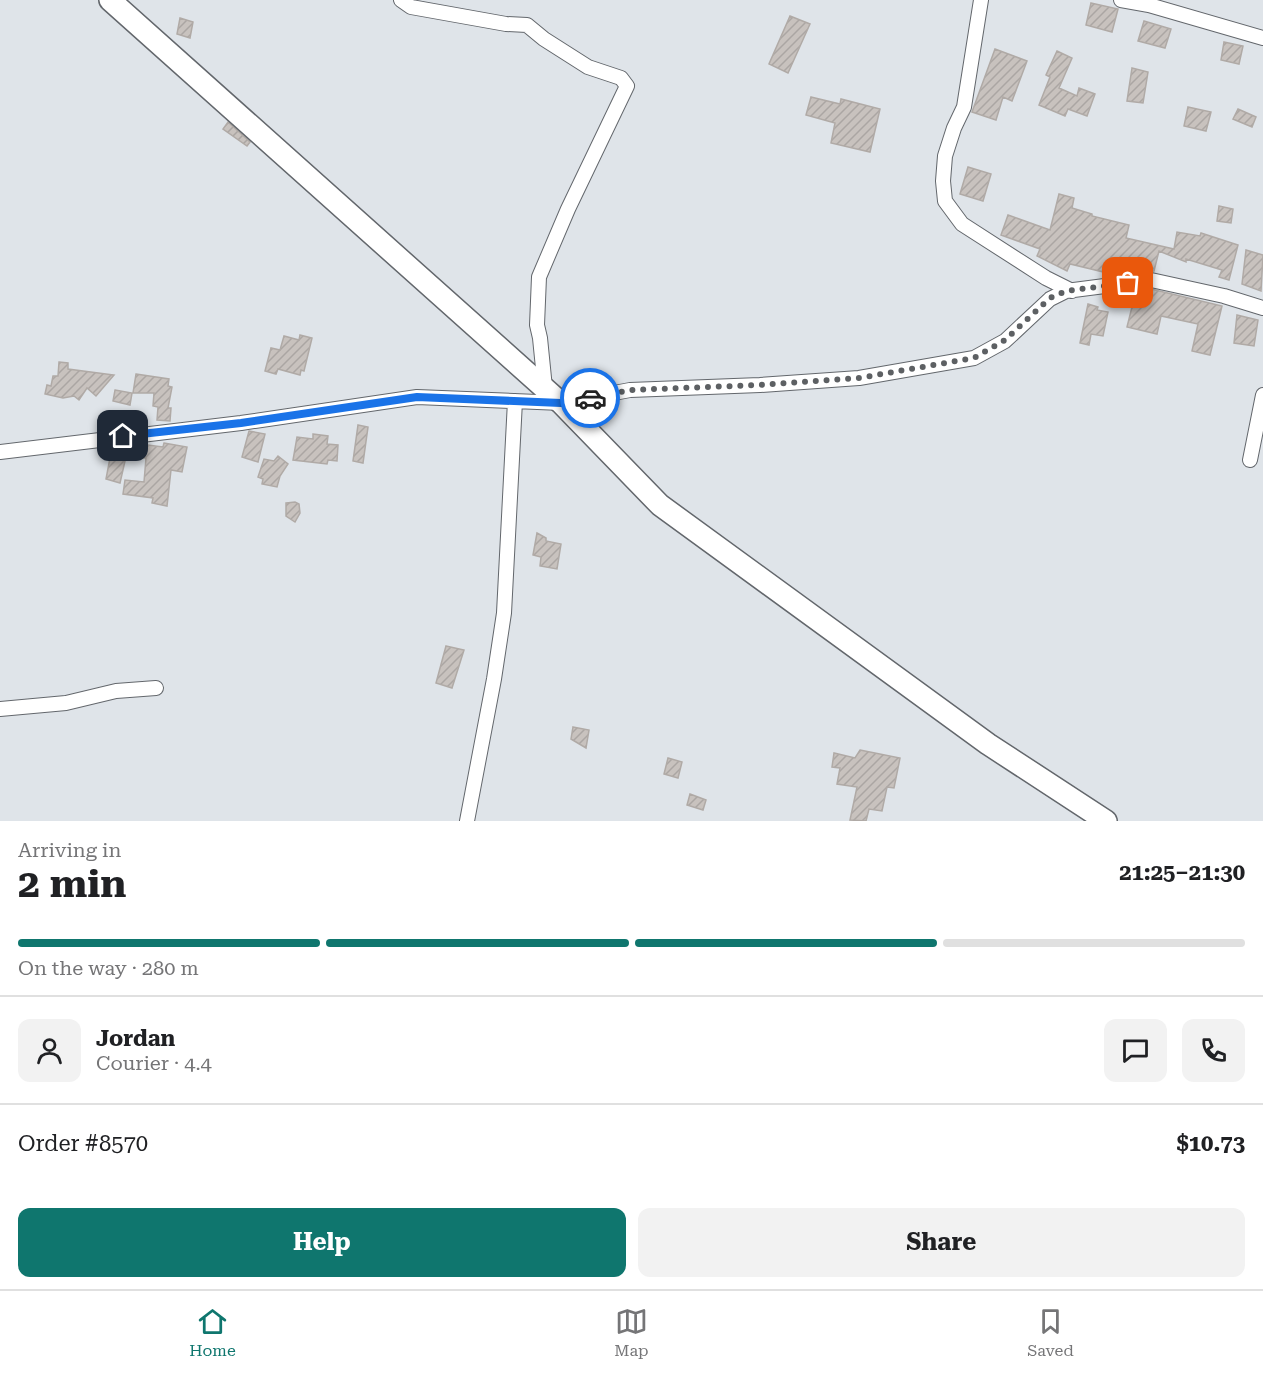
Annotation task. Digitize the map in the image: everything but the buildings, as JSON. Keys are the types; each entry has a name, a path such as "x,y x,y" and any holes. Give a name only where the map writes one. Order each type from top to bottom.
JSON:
{"main road":[{"path":"110,0 545,388 660,505 988,744 1106,821"}],"street":[{"path":"401,0 411,7 506,24 527,25 544,39 588,67 621,78 627,86 568,209 539,277 537,325 545,388"},
{"path":"981,0 964,107 945,156 945,201 962,224 1046,278 1072,291"},
{"path":"1121,0 1160,8 1263,38"},
{"path":"0,452 241,423 417,397 561,403 630,390 760,385 859,378 974,358 1005,340 1050,298 1072,291 1151,280 1224,296 1263,308"},
{"path":"1250,460 1263,395"},
{"path":"467,821 504,613 515,401"},
{"path":"0,709 66,703 116,691 156,688"}],"way so far":[{"path":"590,398 630,390 760,385 859,378 974,358 1005,340 1050,298 1066,291 1128,283"}],"route":[{"path":"123,436 241,423 417,397 561,403 590,398"}]}
